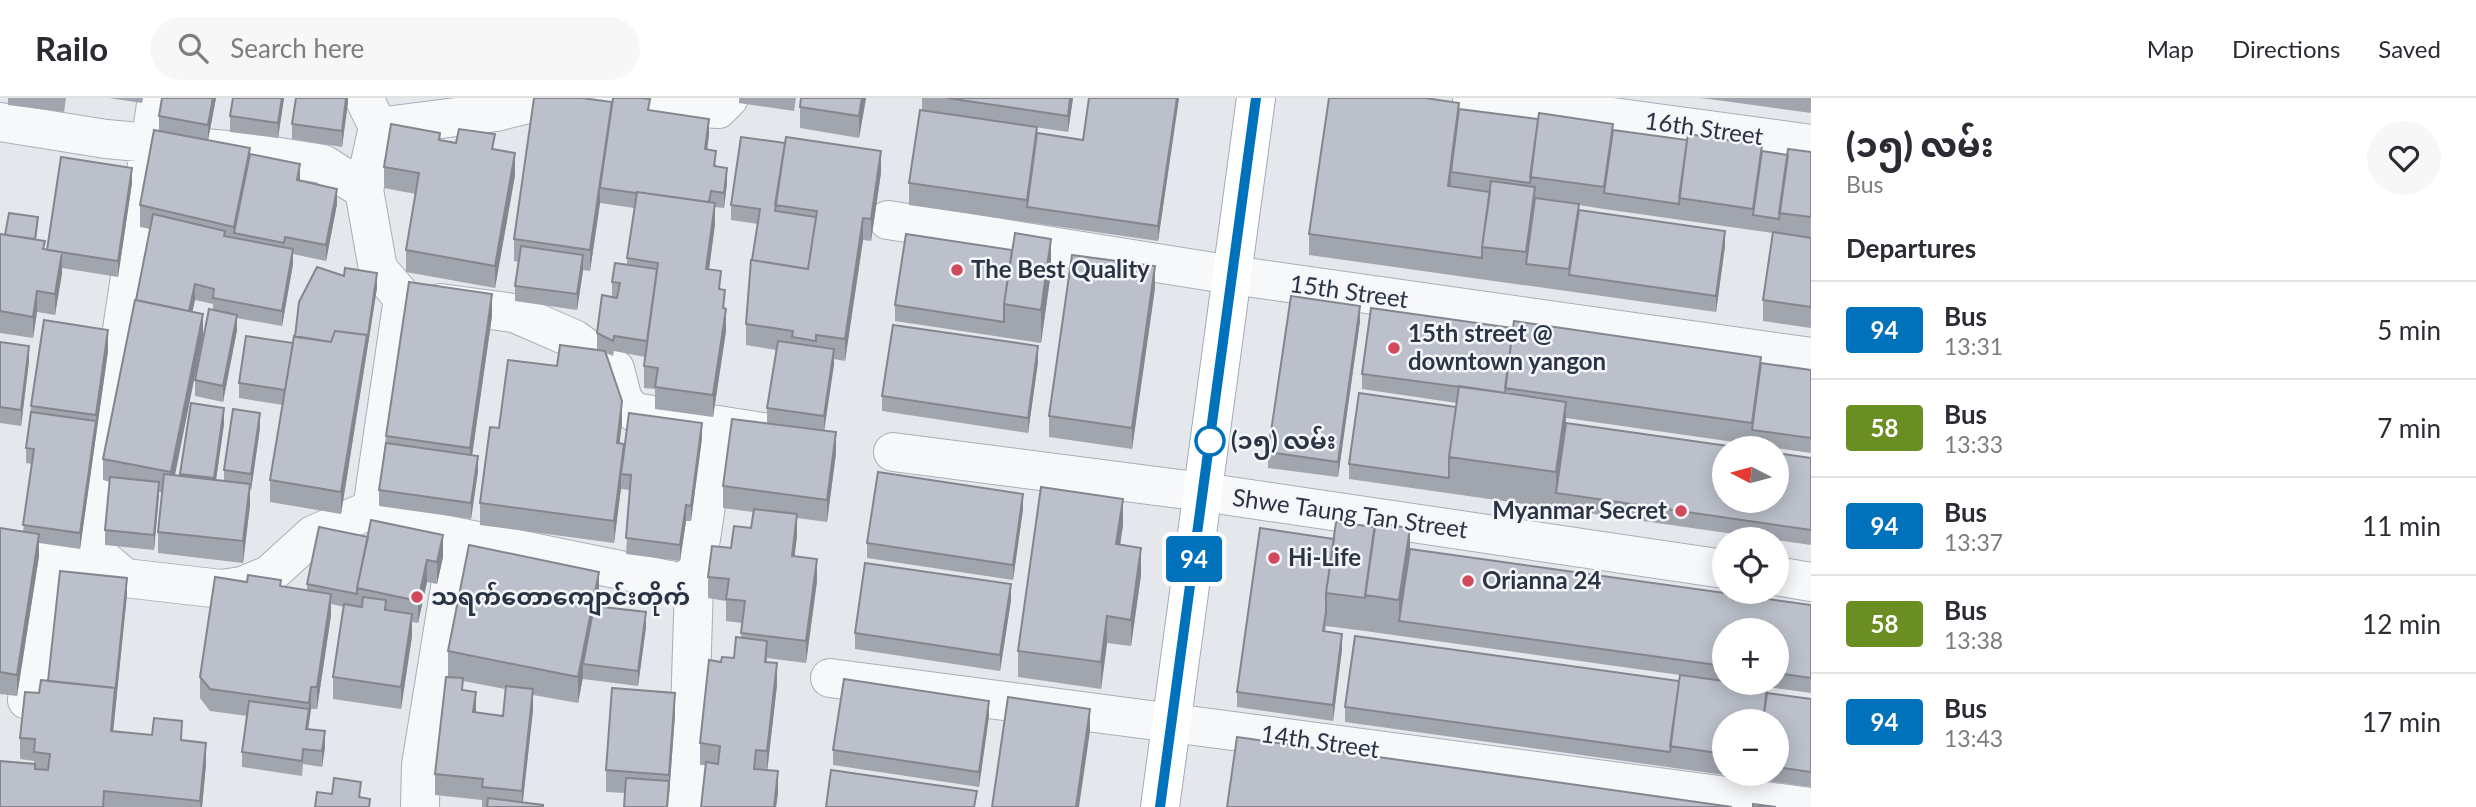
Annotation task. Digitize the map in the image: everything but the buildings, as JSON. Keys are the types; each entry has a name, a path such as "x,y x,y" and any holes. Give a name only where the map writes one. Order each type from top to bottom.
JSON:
{"main road":[{"path":"1160,807 1256,98"}],"street":[{"path":"88,555 148,143 157,98"},
{"path":"729,98 718,109 601,101 536,102 496,112 371,112 364,190 378,268 403,298 514,313 574,339 615,369 623,400 634,412 791,436"},
{"name":"16th Street","path":"1472,98 1811,144"},
{"path":"0,122 148,143 248,152 323,164 364,190"},
{"name":"15th Street","path":"888,220 1232,275 1811,357"},
{"path":"372,509 403,298"},
{"path":"687,807 694,585 718,426"},
{"name":"Shwe Taung Tan Street","path":"893,452 1203,492 1712,567"},
{"path":"27,701 45,559 60,552 88,555 105,561 125,578 221,589 242,586 270,575 313,535 372,509"},
{"path":"372,509 384,522 694,585"},
{"path":"420,807 421,765 458,538"},
{"path":"1789,578 1811,582"},
{"name":"14th Street","path":"830,678 1810,807"}],"bus line":[{"name":"94","path":"1160,807 1256,98"}],"place":[{"name":"The Best Quality","path":"957,270"},
{"name":"15th street @ downtown yangon","path":"1394,348"},
{"name":"(၁၅) လမ်း","path":"1210,441"},
{"name":"Myanmar Secret","path":"1681,511"},
{"name":"Hi-Life","path":"1274,558"},
{"name":"Orianna 24","path":"1468,581"},
{"name":"သရက်တောကျောင်းတိုက်","path":"417,597"}]}
